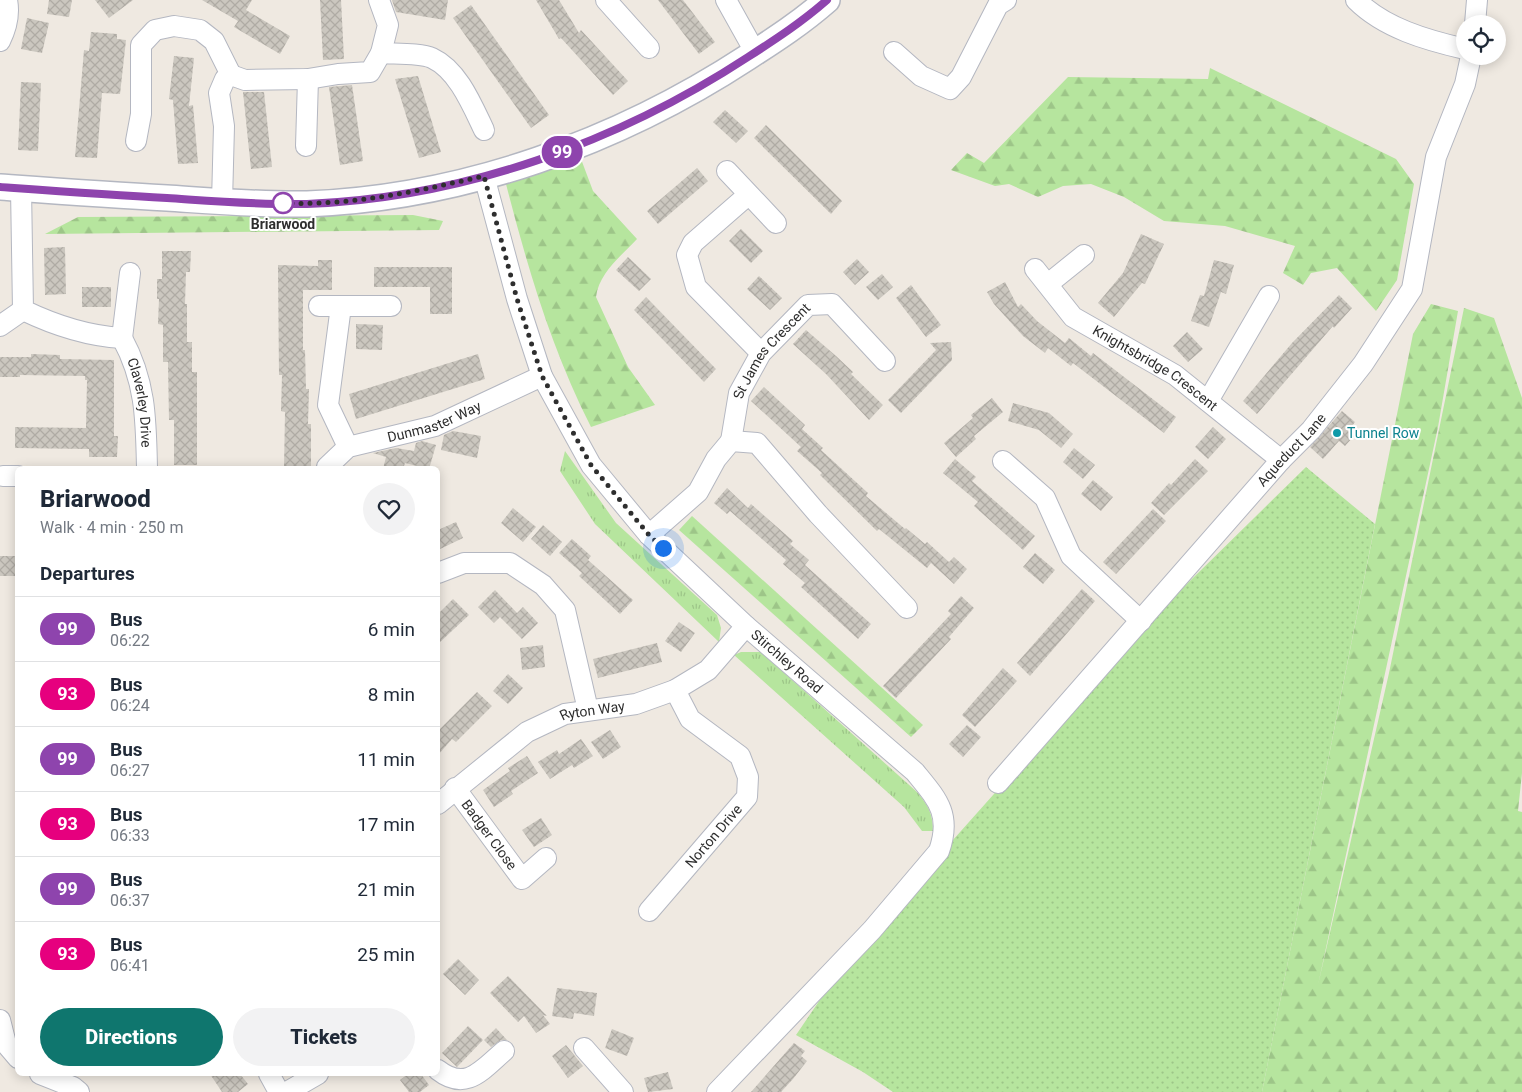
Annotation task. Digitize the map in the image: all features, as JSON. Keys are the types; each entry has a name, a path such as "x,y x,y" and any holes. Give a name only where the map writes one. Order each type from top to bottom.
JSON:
{"street":[{"path":"0,40 6,30 9,12 7,0"},
{"path":"222,202 224,126 219,93 225,79 232,76 245,80 308,79 338,74 370,72 381,53 388,25 379,0"},
{"path":"606,0 649,48"},
{"path":"726,0 755,52"},
{"path":"23,310 10,188 222,202 309,204 397,195 484,176 549,157 625,126 709,82 799,24 827,0"},
{"path":"894,52 921,76 950,89 961,77 998,5 1006,0"},
{"path":"1356,0 1371,15 1431,42 1456,47"},
{"path":"1475,15 1476,0"},
{"path":"136,141 141,114 141,45 155,30 174,26 200,30 214,41 232,76"},
{"path":"381,53 430,58 448,70 471,102 484,130"},
{"name":"Aqueduct Lane","path":"998,783 1281,460 1311,430 1362,364 1412,289 1436,157 1465,84 1469,65"},
{"path":"306,146 308,79"},
{"path":"727,171 776,223"},
{"name":"Stirchley Road","path":"484,176 517,299 542,376 591,465 649,535 746,626 915,772 938,799 944,816 944,836 939,850 872,930 717,1092"},
{"path":"748,195 693,243 687,255 696,287 761,353"},
{"path":"1048,284 1084,255"},
{"name":"Knightsbridge Crescent","path":"1035,269 1073,317 1175,375 1281,460"},
{"path":"23,310 50,323 103,337 122,338 130,274"},
{"path":"1208,402 1269,296"},
{"name":"St James Crescent","path":"649,535 698,492 716,459 731,441 739,393 761,353 808,305 832,304 885,362"},
{"path":"319,306 391,306"},
{"path":"328,466 348,447 328,405 341,306"},
{"path":"0,326 23,310"},
{"name":"Claverley Drive","path":"122,338 134,361 140,380 147,466"},
{"name":"Dunmaster Way","path":"348,447 436,426 542,376"},
{"path":"731,441 757,443 818,514 907,608"},
{"path":"1003,461 1045,498 1072,556 1141,621"},
{"path":"440,572 464,563 510,563 543,585 565,610 588,710"},
{"name":"Ryton Way","path":"440,802 455,788 527,732 565,714 636,704 675,690 708,670 746,626"},
{"name":"Norton Drive","path":"650,911 747,796 748,777 740,756 690,719 675,690"},
{"name":"Badger Close","path":"455,788 522,879 546,858"},
{"path":"0,1020 8,1050"},
{"path":"584,1048 623,1092"},
{"path":"440,1072 447,1078 458,1081 473,1078 504,1051"},
{"path":"45,1076 74,1087 79,1092"},
{"path":"270,1076 280,1092"},
{"path":"287,1092 315,1076"}],"green space":[{"path":"1210,68 1396,159 1414,184 1397,280 1376,311 1337,268 1311,273 1303,285 1283,273 1295,246 1225,226 1164,221 1124,197 1091,184 1063,186 1038,197 1009,184 995,186 951,170 967,153 984,163 1068,77 1208,79"},
{"path":"581,159 593,191 637,239 618,258 601,280 596,297 628,367 655,405 591,427 552,338 523,247 506,184"},
{"path":"413,215 443,221 439,230 45,234 78,217"},
{"path":"1431,304 1458,311 1438,427 1318,985 1389,673 1464,308 1494,318 1522,398 1522,773 1518,811 1522,812 1522,1092 1262,1092 1413,334"},
{"path":"565,451 616,523 717,615 721,628 719,642 595,524 560,471"},
{"path":"1306,467 1375,524 1262,1092 893,1092 863,1072 796,1035 828,988 895,905 1143,627"},
{"path":"692,516 923,725 911,737 679,530"},
{"path":"741,652 761,652 917,792 929,810 933,831 922,831 904,807 734,655"}],"building":[{"path":"49,0 72,0 69,17 47,14"},
{"path":"95,0 133,0 109,18"},
{"path":"202,0 252,0 246,10 290,36 280,54 234,27 238,21"},
{"path":"320,0 341,0 344,59 323,60"},
{"path":"392,0 448,0 445,20 396,12"},
{"path":"536,0 559,0 579,33 581,30 628,81 613,95 561,38 559,39"},
{"path":"658,0 683,0 715,42 699,54"},
{"path":"471,5 549,115 531,128 453,18"},
{"path":"27,18 49,23 42,53 21,49"},
{"path":"91,32 117,34 117,39 126,40 120,94 102,93 97,158 75,157 84,50 89,51"},
{"path":"174,56 194,58 189,106 193,105 198,163 178,164 173,100 169,99"},
{"path":"418,76 441,152 419,158 395,79"},
{"path":"21,82 41,83 38,151 18,150"},
{"path":"352,85 363,161 340,165 329,87"},
{"path":"243,92 264,92 272,167 251,169"},
{"path":"725,110 748,131 736,143 713,122"},
{"path":"766,125 842,201 831,214 754,138"},
{"path":"697,168 708,181 658,224 647,211"},
{"path":"741,229 763,251 751,263 729,241"},
{"path":"1141,234 1164,244 1145,284 1142,283 1114,317 1098,303 1123,273"},
{"path":"65,247 66,294 45,295 44,248"},
{"path":"162,251 191,251 190,272 186,272 185,304 187,304 187,342 192,342 192,372 197,372 197,465 174,465 174,420 169,420 168,362 163,362 163,325 158,324 159,299 157,299 157,279 162,279"},
{"path":"628,257 651,279 639,291 616,270"},
{"path":"857,259 869,272 855,285 843,272"},
{"path":"318,260 332,260 332,290 303,290 303,350 305,350 306,389 309,389 308,424 311,424 311,466 284,466 285,412 281,411 282,375 279,375 278,265 318,266"},
{"path":"1214,260 1234,265 1226,294 1221,292 1209,327 1191,321 1200,295 1204,296"},
{"path":"374,267 452,267 452,314 430,314 430,287 374,287"},
{"path":"882,274 893,287 878,300 866,287"},
{"path":"759,276 782,298 770,310 747,289"},
{"path":"1005,282 1018,307 1021,304 1037,321 1065,343 1069,338 1091,356 1093,353 1176,417 1164,433 1073,363 1071,366 1048,348 1045,353 1023,336 994,304 987,292"},
{"path":"911,285 941,325 926,337 896,298"},
{"path":"82,287 111,287 111,307 82,307"},
{"path":"1339,295 1352,308 1334,328 1333,326 1257,414 1243,401 1292,343"},
{"path":"646,297 716,369 704,382 634,310"},
{"path":"356,324 383,325 382,350 356,349"},
{"path":"806,330 853,372 851,374 883,405 869,420 826,374 793,344"},
{"path":"1187,332 1203,349 1188,362 1173,346"},
{"path":"951,342 952,360 901,413 888,400 936,350 930,343"},
{"path":"31,354 60,355 60,359 114,360 114,436 118,436 117,457 89,457 89,449 15,448 15,427 86,428 87,380 85,380 85,376 20,375 20,377 0,377 0,357 31,357"},
{"path":"478,354 485,379 356,419 349,394"},
{"path":"764,387 805,425 802,429 823,448 821,450 868,493 866,496 905,529 925,544 927,542 949,562 954,557 967,569 954,584 931,563 927,568 879,529 877,531 820,475 822,473 797,451 801,447 751,401"},
{"path":"992,398 1003,412 974,436 976,439 956,457 944,443 973,418 971,415"},
{"path":"1013,403 1049,413 1073,434 1061,448 1039,430 1008,421"},
{"name":"Tunnel Row","path":"1342,411 1355,422 1348,431 1354,436 1345,446 1339,441 1323,459 1310,447"},
{"path":"1213,427 1226,439 1208,459 1195,447"},
{"path":"453,431 481,436 477,458 441,450 444,435"},
{"path":"422,441 436,445 430,466 417,466 405,463 404,466 384,466 386,457 373,453 396,448 414,451 416,443"},
{"path":"1074,448 1095,465 1083,479 1063,462"},
{"path":"955,459 976,477 972,481 1035,536 1023,550 974,506 978,502 943,473"},
{"path":"1195,459 1208,471 1164,515 1151,503"},
{"path":"1093,480 1113,497 1101,511 1081,494"},
{"path":"727,488 748,508 751,504 793,541 790,544 809,560 805,565 871,624 858,639 801,587 805,583 783,564 786,560 730,511 727,514 714,503"},
{"path":"513,508 536,527 523,542 501,523"},
{"path":"1153,509 1166,521 1116,574 1103,562"},
{"path":"456,522 463,538 440,549 440,529"},
{"path":"543,525 562,542 550,556 531,539"},
{"path":"572,539 591,556 588,560 633,600 620,614 579,576 582,573 559,553"},
{"path":"1035,553 1055,570 1043,584 1023,567"},
{"path":"0,556 15,556 15,576 0,576"},
{"path":"1082,589 1095,601 1030,676 1017,663"},
{"path":"495,590 517,613 523,607 538,623 522,639 500,617 494,623 478,607"},
{"path":"961,596 974,608 949,637 951,639 896,698 883,686 951,614 948,611"},
{"path":"453,599 469,615 440,642 440,612"},
{"path":"679,622 695,633 681,652 665,641"},
{"path":"657,643 662,662 598,678 593,659"},
{"path":"543,645 545,667 522,670 520,648"},
{"path":"1003,668 1017,681 975,727 962,715"},
{"path":"508,674 523,688 508,704 493,691"},
{"path":"477,692 492,706 456,742 452,739 440,753 440,729"},
{"path":"967,725 981,737 963,757 949,744"},
{"path":"610,730 621,747 603,759 591,742"},
{"path":"581,739 593,756 574,768 572,765 550,779 538,762 557,750 559,754"},
{"path":"527,756 538,773 511,791 513,794 494,807 483,790 510,771 508,768"},
{"path":"541,818 552,835 534,847 522,830"},
{"path":"458,959 479,980 465,995 443,974"},
{"path":"508,976 547,1016 543,1015 550,1024 536,1033 524,1016 518,1022 490,993"},
{"path":"557,988 597,993 594,1016 574,1013 573,1019 552,1016"},
{"path":"468,1026 483,1040 457,1067 442,1053"},
{"path":"496,1028 507,1040 501,1040 491,1047 484,1040"},
{"path":"612,1029 634,1038 627,1056 605,1048"},
{"path":"794,1043 805,1051 801,1056 807,1061 793,1079 781,1092 751,1092"},
{"path":"566,1045 583,1066 568,1078 552,1056"},
{"path":"668,1072 673,1089 648,1092 644,1078"},
{"path":"211,1076 242,1076 248,1084 238,1092 222,1092"},
{"path":"405,1076 422,1076 429,1085 420,1092 409,1092 400,1080"}],"bus line":[{"name":"99","path":"0,187 222,202 309,204 397,195 484,176 549,157 625,126 709,82 799,24 827,0"}],"place":[{"name":"Briarwood","path":"283,203"},
{"name":"Tunnel Row","path":"1337,433"}],"route":[{"path":"283,203 309,204 397,195 484,176 517,299 542,376 591,465 649,535 663,548"}]}
